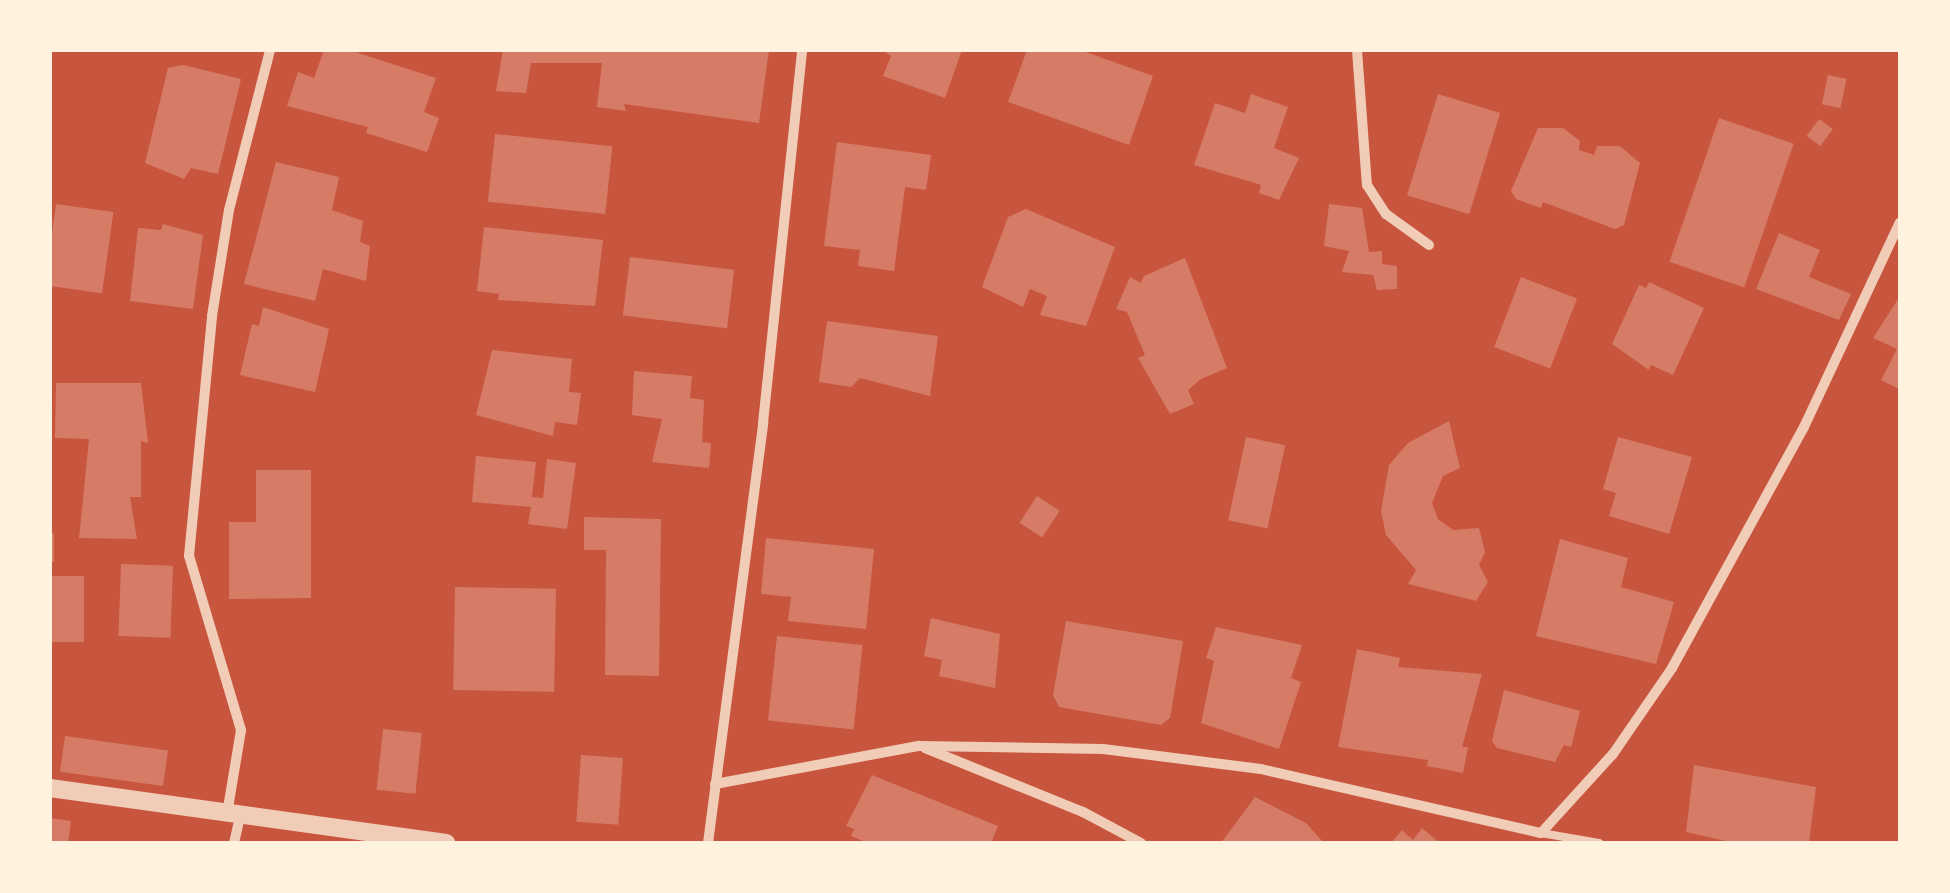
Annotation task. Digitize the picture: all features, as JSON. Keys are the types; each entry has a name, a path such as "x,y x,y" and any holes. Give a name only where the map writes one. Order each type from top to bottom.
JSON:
{"street":[{"path":"234,843 241,730 190,556 214,299 229,210 270,50"},
{"path":"708,843 802,50"},
{"path":"1358,50 1367,185 1386,214 1429,245"},
{"path":"1532,843 1613,754 1672,668 1804,427 1900,222"},
{"path":"716,784 920,746 1103,749 1261,769 1541,833"},
{"path":"920,746 1083,812 1141,843"},
{"path":"50,788 446,843"}],"lane":[{"path":"1541,833 1599,843"}],"building":[{"path":"324,50 349,50 436,78 424,112 439,118 427,152 366,133 368,127 287,106 298,72 314,78"},
{"path":"503,50 769,50 759,123 624,104 626,111 597,107 602,63 531,63 526,93 496,91"},
{"path":"882,50 962,50 945,98 883,76 891,56"},
{"path":"1027,50 1080,50 1153,76 1129,145 1008,102"},
{"path":"183,65 241,79 218,174 191,168 184,179 145,163 168,68"},
{"path":"1828,75 1847,79 1840,108 1822,104"},
{"path":"1251,94 1288,107 1274,148 1299,158 1279,200 1259,193 1261,185 1194,165 1215,103 1245,113"},
{"path":"1438,94 1500,113 1469,214 1407,195"},
{"path":"1719,118 1794,144 1744,287 1670,262"},
{"path":"1819,119 1833,129 1820,146 1807,136"},
{"path":"1538,128 1563,128 1580,141 1579,150 1594,155 1597,146 1620,146 1640,163 1624,225 1615,229 1543,202 1541,208 1516,199 1511,191"},
{"path":"495,134 612,146 605,214 488,202"},
{"path":"837,142 931,155 926,190 905,187 894,271 858,266 860,250 824,246"},
{"path":"276,162 339,177 332,210 363,221 360,242 370,246 366,281 323,269 315,301 244,284"},
{"path":"56,204 113,212 102,293 50,286"},
{"path":"1329,204 1362,208 1369,252 1382,251 1382,264 1397,266 1397,289 1377,290 1373,275 1342,272 1349,251 1324,246"},
{"path":"1026,209 1115,247 1086,326 1040,315 1047,296 1030,289 1023,307 982,287 1008,217"},
{"path":"163,224 203,235 193,309 130,301 138,228 161,230"},
{"path":"484,227 603,240 595,306 498,300 499,294 477,291"},
{"path":"1779,233 1820,250 1809,277 1851,294 1839,320 1756,289"},
{"path":"630,257 734,270 727,328 623,316"},
{"path":"1185,258 1227,368 1201,379 1188,390 1194,404 1170,414 1138,358 1145,355 1127,312 1116,309 1130,277 1141,283 1144,276"},
{"path":"1521,277 1577,299 1550,369 1494,347"},
{"path":"1649,282 1704,308 1673,375 1651,365 1649,370 1612,344 1639,285 1646,288"},
{"path":"1900,296 1899,389 1881,380 1897,349 1873,338"},
{"path":"263,307 329,329 315,392 240,375 252,324 259,326"},
{"path":"827,321 938,336 930,396 860,378 851,387 819,382"},
{"path":"492,350 572,359 569,392 581,393 577,425 555,422 553,436 476,415"},
{"path":"634,371 692,376 690,398 704,400 702,442 711,443 709,468 652,462 662,419 632,415"},
{"path":"56,383 141,383 148,443 141,441 141,497 130,497 137,539 79,538 89,439 55,438"},
{"path":"1449,421 1460,468 1443,476 1432,503 1438,519 1453,530 1479,528 1485,552 1479,565 1488,582 1476,601 1408,584 1416,570 1386,535 1381,511 1389,465 1408,443"},
{"path":"1246,437 1285,445 1267,528 1228,520"},
{"path":"1618,437 1692,457 1669,534 1609,516 1616,493 1603,489"},
{"path":"476,456 536,462 532,497 543,498 547,459 576,463 567,529 528,524 531,507 472,502"},
{"path":"256,470 311,470 311,598 229,599 229,522 256,522"},
{"path":"1037,496 1060,511 1042,538 1020,523"},
{"path":"584,517 661,519 659,676 605,675 606,550 584,550"},
{"path":"50,533 54,533 54,562 50,562"},
{"path":"766,538 874,549 866,629 788,621 791,597 761,594"},
{"path":"1560,539 1628,558 1621,587 1674,602 1656,664 1536,636"},
{"path":"121,564 173,566 170,638 118,636"},
{"path":"50,576 84,576 84,642 50,642"},
{"path":"455,587 556,589 554,692 453,690"},
{"path":"931,618 1000,634 995,688 939,676 942,660 924,656"},
{"path":"1066,621 1183,641 1170,718 1161,725 1059,707 1053,695"},
{"path":"1216,627 1302,645 1291,678 1301,682 1279,749 1201,723 1214,661 1206,658"},
{"path":"777,636 863,645 854,730 768,721"},
{"path":"1357,649 1400,658 1398,667 1482,674 1462,747 1468,747 1463,773 1427,766 1428,760 1338,747"},
{"path":"1504,690 1580,711 1571,747 1564,745 1555,762 1497,748 1492,741"},
{"path":"383,729 422,733 415,794 377,790"},
{"path":"65,736 168,750 163,786 60,772"},
{"path":"581,755 623,758 618,825 576,822"},
{"path":"1694,765 1816,787 1809,843 1735,843 1686,832"},
{"path":"872,775 998,826 991,843 868,843 851,836 854,829 846,826"},
{"path":"1255,797 1306,823 1324,843 1221,843"},
{"path":"50,818 71,821 68,843 50,843"},
{"path":"1422,828 1440,843 1391,843 1402,830 1413,840"}]}
